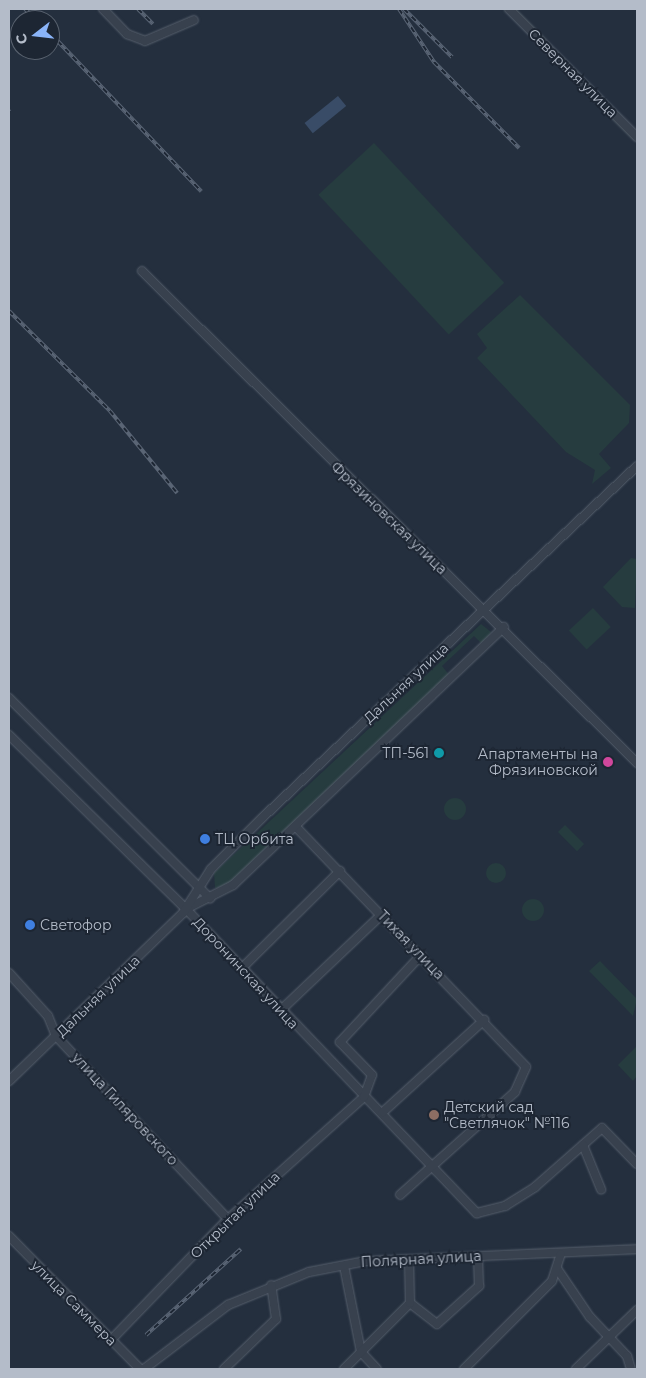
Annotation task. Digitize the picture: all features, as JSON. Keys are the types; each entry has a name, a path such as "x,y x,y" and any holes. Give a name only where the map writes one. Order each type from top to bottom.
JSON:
{"street":[{"path":"103,9 127,34 145,41 194,20"},
{"name":"Северная улица","path":"509,9 637,137"},
{"name":"Фрязиновская улица","path":"142,272 322,454 504,627 637,763"},
{"name":"Дальняя улица","path":"9,1080 186,909 199,887 262,818 637,466"},
{"name":"Дальняя улица","path":"186,909 233,885 504,627"},
{"path":"9,698 210,898"},
{"name":"Доронинская улица","path":"9,735 186,909 479,1214 504,1206 535,1186 583,1145"},
{"name":"Тихая улица","path":"296,826 484,1020 524,1064 524,1080 515,1092 433,1166"},
{"path":"242,968 340,871"},
{"path":"281,1010 381,914"},
{"path":"364,1096 372,1075 340,1042 421,955"},
{"name":"улица Гиляровского","path":"9,973 48,1016 56,1036 228,1219"},
{"path":"383,1112 484,1020"},
{"name":"Открытая улица","path":"111,1340 228,1219 364,1096"},
{"path":"602,1189 583,1145 602,1128 637,1164"},
{"path":"400,1195 433,1166"},
{"name":"улица Саммера","path":"9,1236 142,1369"},
{"name":"Полярная улица","path":"142,1369 228,1305 271,1285 344,1266 409,1258 561,1254 637,1249"},
{"path":"464,1369 558,1270 561,1254"},
{"path":"410,1304 437,1324 479,1286 478,1256"},
{"path":"344,1369 410,1304 409,1258"},
{"path":"344,1266 361,1352 377,1369"},
{"path":"558,1270 608,1337 627,1356 631,1369"},
{"path":"224,1369 276,1319 271,1285"},
{"path":"576,1369 637,1310"}],"green space":[{"path":"374,143 504,283 449,335 318,195"},
{"path":"520,295 630,405 629,423 599,454 611,468 592,484 595,470 566,452 477,358 487,348 477,334"},
{"path":"631,558 637,559 635,608 622,607 603,587"},
{"path":"593,608 611,627 587,650 569,631"},
{"path":"481,624 491,632 483,645 474,636 442,666 450,676 227,887 215,888 214,873"},
{"path":"455,798 463,801 466,809 463,817 455,820 447,817 444,809 447,801"},
{"path":"565,825 584,844 577,851 558,832"},
{"path":"496,863 503,866 506,873 503,880 496,883 489,880 486,873 489,866"},
{"path":"533,899 541,902 544,910 541,918 533,921 525,918 522,910 525,902"},
{"path":"600,961 637,999 633,1016 589,971"},
{"path":"637,1046 637,1076 633,1081 618,1065"}],"water":[{"path":"338,96 346,106 313,133 305,123"}],"railway":[{"path":"138,9 153,24"},
{"path":"399,9 434,62 519,148"},
{"path":"404,9 452,57"},
{"path":"60,43 201,191"},
{"path":"9,311 110,411 177,493"},
{"path":"146,1335 241,1249"}],"place":[{"name":"ТП-561","path":"439,753"},
{"name":"Апартаменты на Фрязиновской","path":"608,762"},
{"name":"ТЦ Орбита","path":"205,839"},
{"name":"Светофор","path":"30,925"},
{"name":"Детский сад \"Светлячок\" №116","path":"434,1115"}]}
